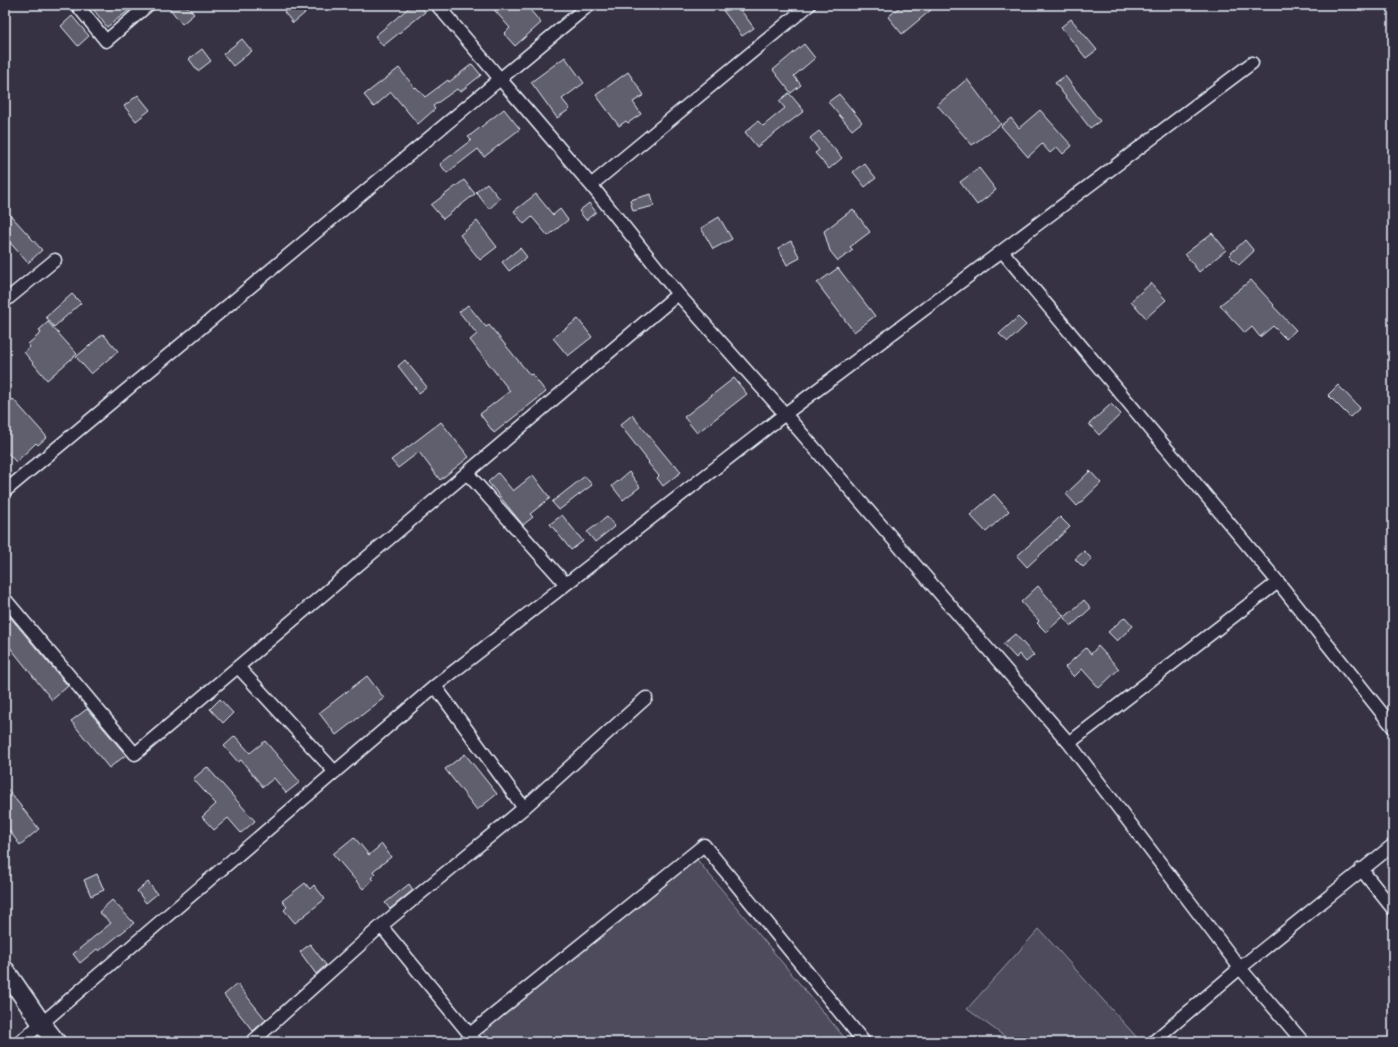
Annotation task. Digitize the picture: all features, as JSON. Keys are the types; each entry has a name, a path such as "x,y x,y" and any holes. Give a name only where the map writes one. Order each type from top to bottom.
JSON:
{"main road":[{"path":"5,970 56,1042"}],"street":[{"path":"77,5 106,40 148,5"},
{"path":"437,5 591,185 678,294 1069,743 1240,968 1303,1042"},
{"path":"5,491 589,5"},
{"path":"591,185 809,5"},
{"path":"20,1042 435,686 784,414 1252,63"},
{"path":"1002,251 1278,582 1393,727"},
{"path":"5,301 55,260"},
{"path":"5,599 136,754 678,294"},
{"path":"467,474 566,583"},
{"path":"1069,743 1278,582"},
{"path":"238,667 335,772"},
{"path":"435,686 524,808"},
{"path":"252,1042 381,926 524,808 646,698"},
{"path":"381,926 473,1038 704,845 864,1042"},
{"path":"1153,1042 1240,968 1361,869 1393,845"},
{"path":"1361,869 1393,909"}],"shaded area":[{"path":"694,856 848,1042 491,1042 481,1030"},
{"path":"1039,929 1141,1042 1012,1042 967,1009"}],"building":[{"path":"90,5 136,5 107,27"},
{"path":"167,5 186,5 194,14 182,24"},
{"path":"293,5 299,5 305,13 293,23 284,12"},
{"path":"412,5 420,5 425,12 383,46 375,36"},
{"path":"490,5 526,5 541,23 515,46 504,34 510,28"},
{"path":"719,5 737,5 754,28 742,36"},
{"path":"902,5 937,5 902,34 888,17"},
{"path":"72,16 89,36 78,46 61,26"},
{"path":"1071,19 1097,50 1086,58 1061,27"},
{"path":"242,39 252,51 233,66 223,54"},
{"path":"804,44 815,58 794,76 801,85 791,93 773,70"},
{"path":"202,49 211,61 198,71 189,59"},
{"path":"565,57 584,83 562,99 570,109 557,118 531,82"},
{"path":"472,64 481,75 460,92 457,89 433,106 435,109 418,124 391,92 374,107 364,95 399,68 415,88 416,87 425,97 448,80 449,82"},
{"path":"628,72 644,95 633,102 641,114 628,123 626,121 619,126 596,95"},
{"path":"1065,76 1100,121 1090,128 1055,83"},
{"path":"967,79 1001,124 972,145 937,105"},
{"path":"789,93 804,111 757,147 745,132 758,121 763,126 785,108 779,101"},
{"path":"839,94 862,122 852,130 828,102"},
{"path":"138,95 150,110 136,121 124,106"},
{"path":"504,109 520,129 484,157 478,149 447,173 440,164 471,140 468,137"},
{"path":"1040,110 1072,146 1063,154 1057,147 1050,153 1042,144 1028,157 1001,126 1011,118 1019,128"},
{"path":"819,131 842,158 829,169 815,153 819,150 810,138"},
{"path":"864,163 876,178 865,187 853,172"},
{"path":"979,168 996,190 977,205 960,182"},
{"path":"464,180 475,194 443,219 431,205"},
{"path":"487,183 500,199 489,209 476,192"},
{"path":"536,194 553,215 560,209 568,220 548,236 532,217 524,224 514,211"},
{"path":"651,194 654,206 633,211 630,200"},
{"path":"589,203 596,212 586,220 579,211"},
{"path":"5,209 42,250 28,263 5,237"},
{"path":"853,209 870,232 850,247 853,250 838,261 830,251 824,231"},
{"path":"719,217 732,239 713,249 701,228"},
{"path":"477,221 497,247 480,260 460,235"},
{"path":"1212,233 1226,250 1199,272 1185,254"},
{"path":"1245,240 1254,251 1239,265 1229,255"},
{"path":"791,241 800,258 787,265 778,248"},
{"path":"520,248 527,257 509,271 502,262"},
{"path":"838,268 875,316 854,332 817,283"},
{"path":"1251,280 1296,330 1286,339 1273,326 1260,337 1252,327 1245,333 1220,305"},
{"path":"1151,283 1166,300 1146,318 1131,301"},
{"path":"72,294 81,303 54,327 46,317"},
{"path":"468,305 486,327 489,325 546,392 494,433 480,414 510,391 470,340 477,334 459,312"},
{"path":"1018,317 1026,325 1008,342 999,334"},
{"path":"578,319 592,337 568,356 553,338"},
{"path":"48,322 77,354 47,380 24,352 30,347 28,344 41,333 39,330"},
{"path":"103,334 118,351 91,374 76,357"},
{"path":"405,360 427,387 419,393 398,366"},
{"path":"734,378 747,394 697,433 684,417"},
{"path":"1338,385 1360,408 1350,417 1328,395"},
{"path":"13,399 47,437 38,445 36,443 16,462 5,450 5,406"},
{"path":"1111,404 1121,414 1099,435 1089,424"},
{"path":"632,415 673,465 675,464 681,472 663,486 657,478 659,476 620,425"},
{"path":"441,422 469,457 440,480 419,452 398,468 391,460"},
{"path":"1090,471 1101,483 1077,506 1066,494"},
{"path":"629,472 640,487 623,500 612,486"},
{"path":"498,473 513,491 533,475 550,498 530,514 533,517 523,525 488,482"},
{"path":"585,476 592,485 559,510 552,502"},
{"path":"994,494 1009,511 986,532 970,515"},
{"path":"562,515 583,541 571,550 550,524"},
{"path":"607,517 615,526 595,542 587,532"},
{"path":"1060,517 1070,527 1027,567 1017,556"},
{"path":"1084,551 1092,559 1083,567 1075,559"},
{"path":"1038,586 1064,616 1046,632 1037,623 1039,621 1021,602"},
{"path":"1084,600 1091,608 1071,626 1064,618"},
{"path":"5,611 68,686 52,700 5,641"},
{"path":"1125,617 1133,626 1117,641 1108,632"},
{"path":"1015,634 1034,655 1026,662 1019,654 1016,658 1003,644"},
{"path":"1098,646 1119,669 1099,688 1082,669 1074,677 1065,667 1086,648 1091,654"},
{"path":"367,676 384,698 336,735 319,713"},
{"path":"220,699 233,713 223,723 210,709"},
{"path":"87,709 126,755 109,768 71,721"},
{"path":"235,736 250,753 265,741 300,782 286,793 274,778 263,787 241,760 238,762 224,746"},
{"path":"465,754 497,794 477,810 445,769"},
{"path":"207,767 255,821 241,833 228,818 214,830 202,817 216,804 193,779"},
{"path":"5,786 39,829 20,845 5,825"},
{"path":"354,837 369,855 382,844 391,857 373,871 375,874 371,878 373,880 363,889 333,854"},
{"path":"97,874 104,890 91,896 84,880"},
{"path":"148,882 157,894 146,903 137,891"},
{"path":"305,883 310,889 314,885 325,899 295,923 284,910 287,907 282,901"},
{"path":"409,884 413,890 390,909 385,903"},
{"path":"112,900 134,923 99,951 97,949 80,963 73,954 111,923 99,912"},
{"path":"310,944 326,965 316,974 300,952"},
{"path":"237,984 266,1020 253,1031 224,995"}]}
